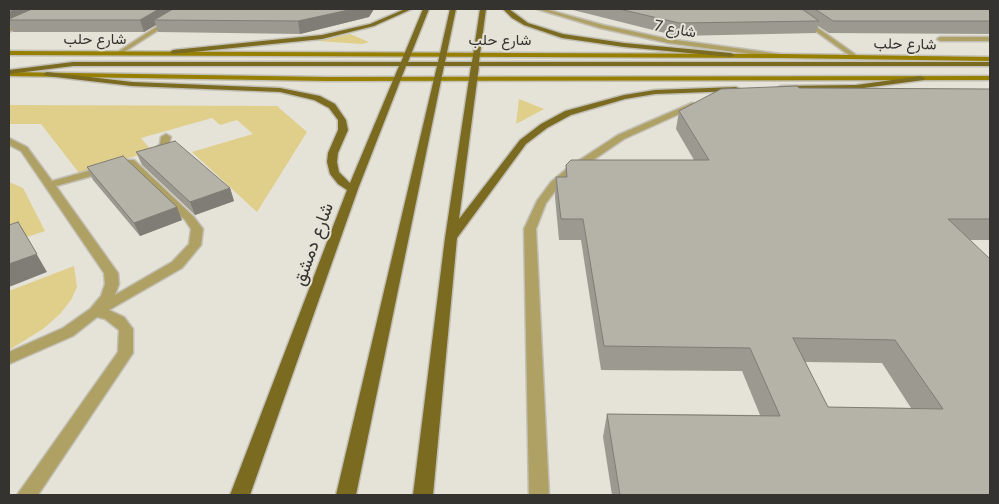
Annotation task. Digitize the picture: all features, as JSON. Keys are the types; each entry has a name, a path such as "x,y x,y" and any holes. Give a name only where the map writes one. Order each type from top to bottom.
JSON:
{"main road":[{"path":"173,52 322,37 372,25 409,9"},
{"name":"شارع دمشق","path":"240,495 353,189 426,9"},
{"path":"346,495 453,9"},
{"path":"423,495 451,238 482,9"},
{"path":"506,9 514,17 526,24 562,36 624,45 731,55"},
{"path":"9,73 73,64 440,65 474,72 990,64"},
{"path":"47,74 132,84 280,90 317,98 332,106 342,120 343,130 333,153 332,162 338,177 353,189"},
{"path":"771,88 856,87 921,78"},
{"path":"451,238 523,142 544,126 568,113 624,96 655,92 742,88"}],"street":[{"name":"شارع حلب","path":"9,53 731,55 990,59"},
{"name":"شارع حلب","path":"9,73 396,79 438,79 474,72 990,78"}],"lane":[{"path":"9,30 54,9"},
{"path":"119,53 188,9"},
{"name":"شارع 7","path":"540,9 602,27 668,42 780,56"},
{"path":"788,9 855,57"},
{"path":"940,39 990,39"},
{"path":"539,495 530,229 541,203 555,184 573,169 621,137 673,113 742,88"},
{"path":"50,185 130,162 160,150 165,145 166,137"},
{"path":"9,141 24,149 111,273 112,284 107,297 95,312"},
{"path":"9,358 68,332 95,312 177,265 195,245 197,229 189,218 130,162"},
{"path":"27,495 124,353 127,340 126,329 119,321 109,315 95,312"}],"shaded area":[{"path":"350,34 369,42 362,44 318,41"},
{"path":"519,99 544,109 516,124"},
{"path":"9,105 277,106 307,132 257,212 192,152 253,134 237,120 220,125 212,118 141,138 152,151 79,173 41,124 9,124"},
{"path":"9,182 23,188 45,231 9,243"},
{"path":"74,266 77,287 71,300 60,314 43,329 9,350 9,291"}],"building":[{"path":"32,9 159,9 140,20 9,20"},
{"path":"173,9 353,9 298,21 154,20"},
{"path":"619,9 802,9 819,21 679,23"},
{"path":"815,9 990,9 990,21 833,21"},
{"path":"797,86 799,88 990,89 990,219 948,219 990,259 990,495 620,495 607,414 780,416 750,348 604,346 583,219 561,219 556,177 567,177 566,165 571,160 709,160 679,111 721,89","holes":["793,338 895,340 943,409 828,407"]},
{"path":"175,141 230,188 190,202 136,152"},
{"path":"123,156 177,207 134,223 87,167"},
{"path":"18,222 37,254 9,264 9,225"}]}
